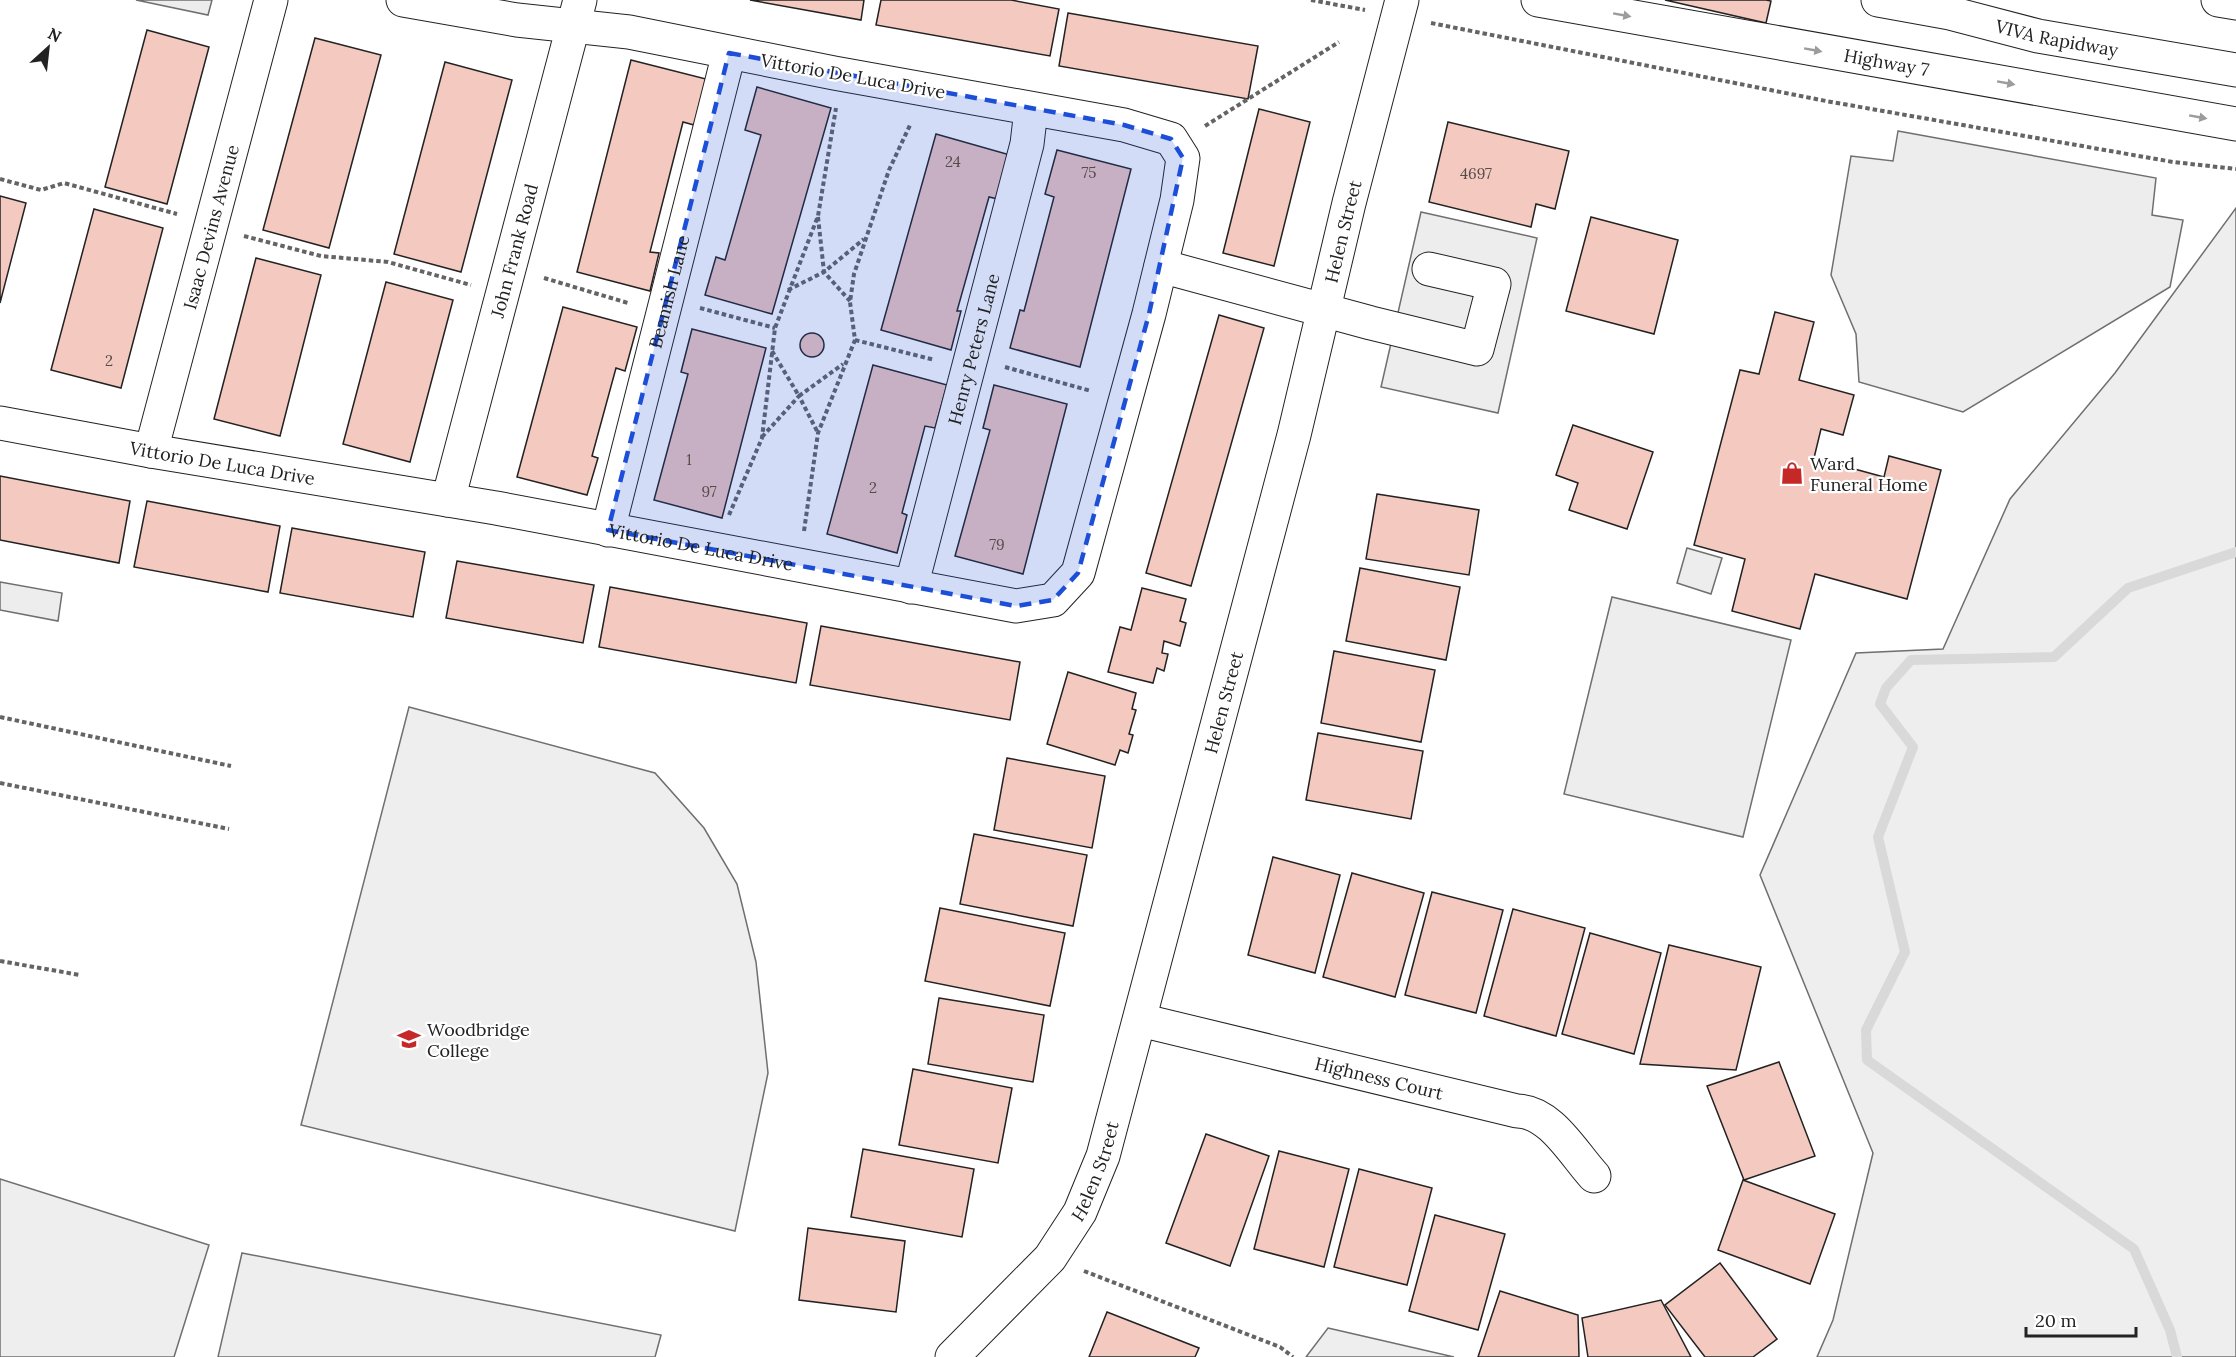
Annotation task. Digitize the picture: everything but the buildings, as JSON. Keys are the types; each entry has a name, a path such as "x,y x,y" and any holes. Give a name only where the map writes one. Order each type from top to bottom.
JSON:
{"street":[{"name":"Isaac Devins Avenue","path":"151,451 271,0"},
{"name":"Vittorio De Luca Drive","path":"0,423 151,451 448,500 1016,606 1053,600 1078,573 1177,200 1183,158 1171,139 1124,125 1031,110 629,32 576,13 517,20 403,0"},
{"name":"Helen Street","path":"952,1357 1050,1258 1080,1212 1103,1156 1294,435 1402,0"},
{"name":"Highway 7","path":"1538,0 2236,124"},
{"name":"VIVA Rapidway","path":"1878,0 1950,13 2038,36 2236,70"},
{"path":"2218,0 2236,3"},
{"name":"John Frank Road","path":"448,500 505,294 576,13"},
{"name":"Beamish Lane","path":"608,530 729,53"},
{"name":"Henry Peters Lane","path":"911,587 1027,144 1031,110"},
{"path":"1161,266 1477,348 1494,284 1429,269"},
{"name":"Highness Court","path":"1140,1020 1517,1111 1529,1111 1544,1118 1594,1176"}],"path":[{"path":"1510,39 1826,101 2173,162 2236,169"},
{"path":"1201,128 1339,42"},
{"path":"726,523 762,438 775,328 818,216 837,103"},
{"path":"804,536 818,433 843,364 855,340 850,302 854,274 889,170 914,119"},
{"path":"0,179 40,189 64,183 182,216"},
{"path":"818,216 824,272 850,302"},
{"path":"243,236 321,255 388,262 472,285"},
{"path":"788,290 824,272 864,239"},
{"path":"541,278 632,304"},
{"path":"696,307 775,328"},
{"path":"855,340 938,361"},
{"path":"771,350 818,433"},
{"path":"762,438 799,396 843,364"},
{"path":"1001,366 1092,391"},
{"path":"0,717 231,766"},
{"path":"0,783 229,829"},
{"path":"0,961 80,975"},
{"path":"1050,1258 1280,1347 1293,1357"}],"highlighted area":[{"path":"729,53 1124,125 1171,139 1183,158 1149,314 1078,573 1053,600 1016,606 608,530"}],"shaded area":[{"path":"136,0 212,0 208,15"},
{"path":"1898,131 2156,178 2152,215 2183,220 2170,287 1963,412 1859,382 1856,334 1831,275 1851,156 1893,161"},
{"path":"2236,208 2236,1357 1817,1357 1833,1320 1873,1153 1760,875 1856,653 1943,649 2010,499 2115,373"},
{"path":"1421,212 1537,238 1498,413 1381,387"},
{"path":"1687,548 1722,558 1711,594 1677,583"},
{"path":"0,582 62,593 58,621 0,610"},
{"path":"1612,597 1791,640 1743,837 1564,794"},
{"path":"409,707 655,773 704,828 737,884 756,962 768,1073 735,1231 301,1125"},
{"path":"0,1179 209,1245 174,1357 0,1357"},
{"path":"242,1253 661,1335 655,1357 218,1357"},
{"path":"1328,1328 1454,1357 1306,1357"}],"waterway":[{"path":"2177,1357 2170,1330 2134,1249 1867,1060 1866,1030 1905,952 1878,837 1913,747 1880,704 1886,688 1911,660 2054,657 2128,588 2236,552"}],"place":[{"name":"Ward Funeral Home","path":"1792,473"},
{"name":"Woodbridge College","path":"409,1039"}]}
